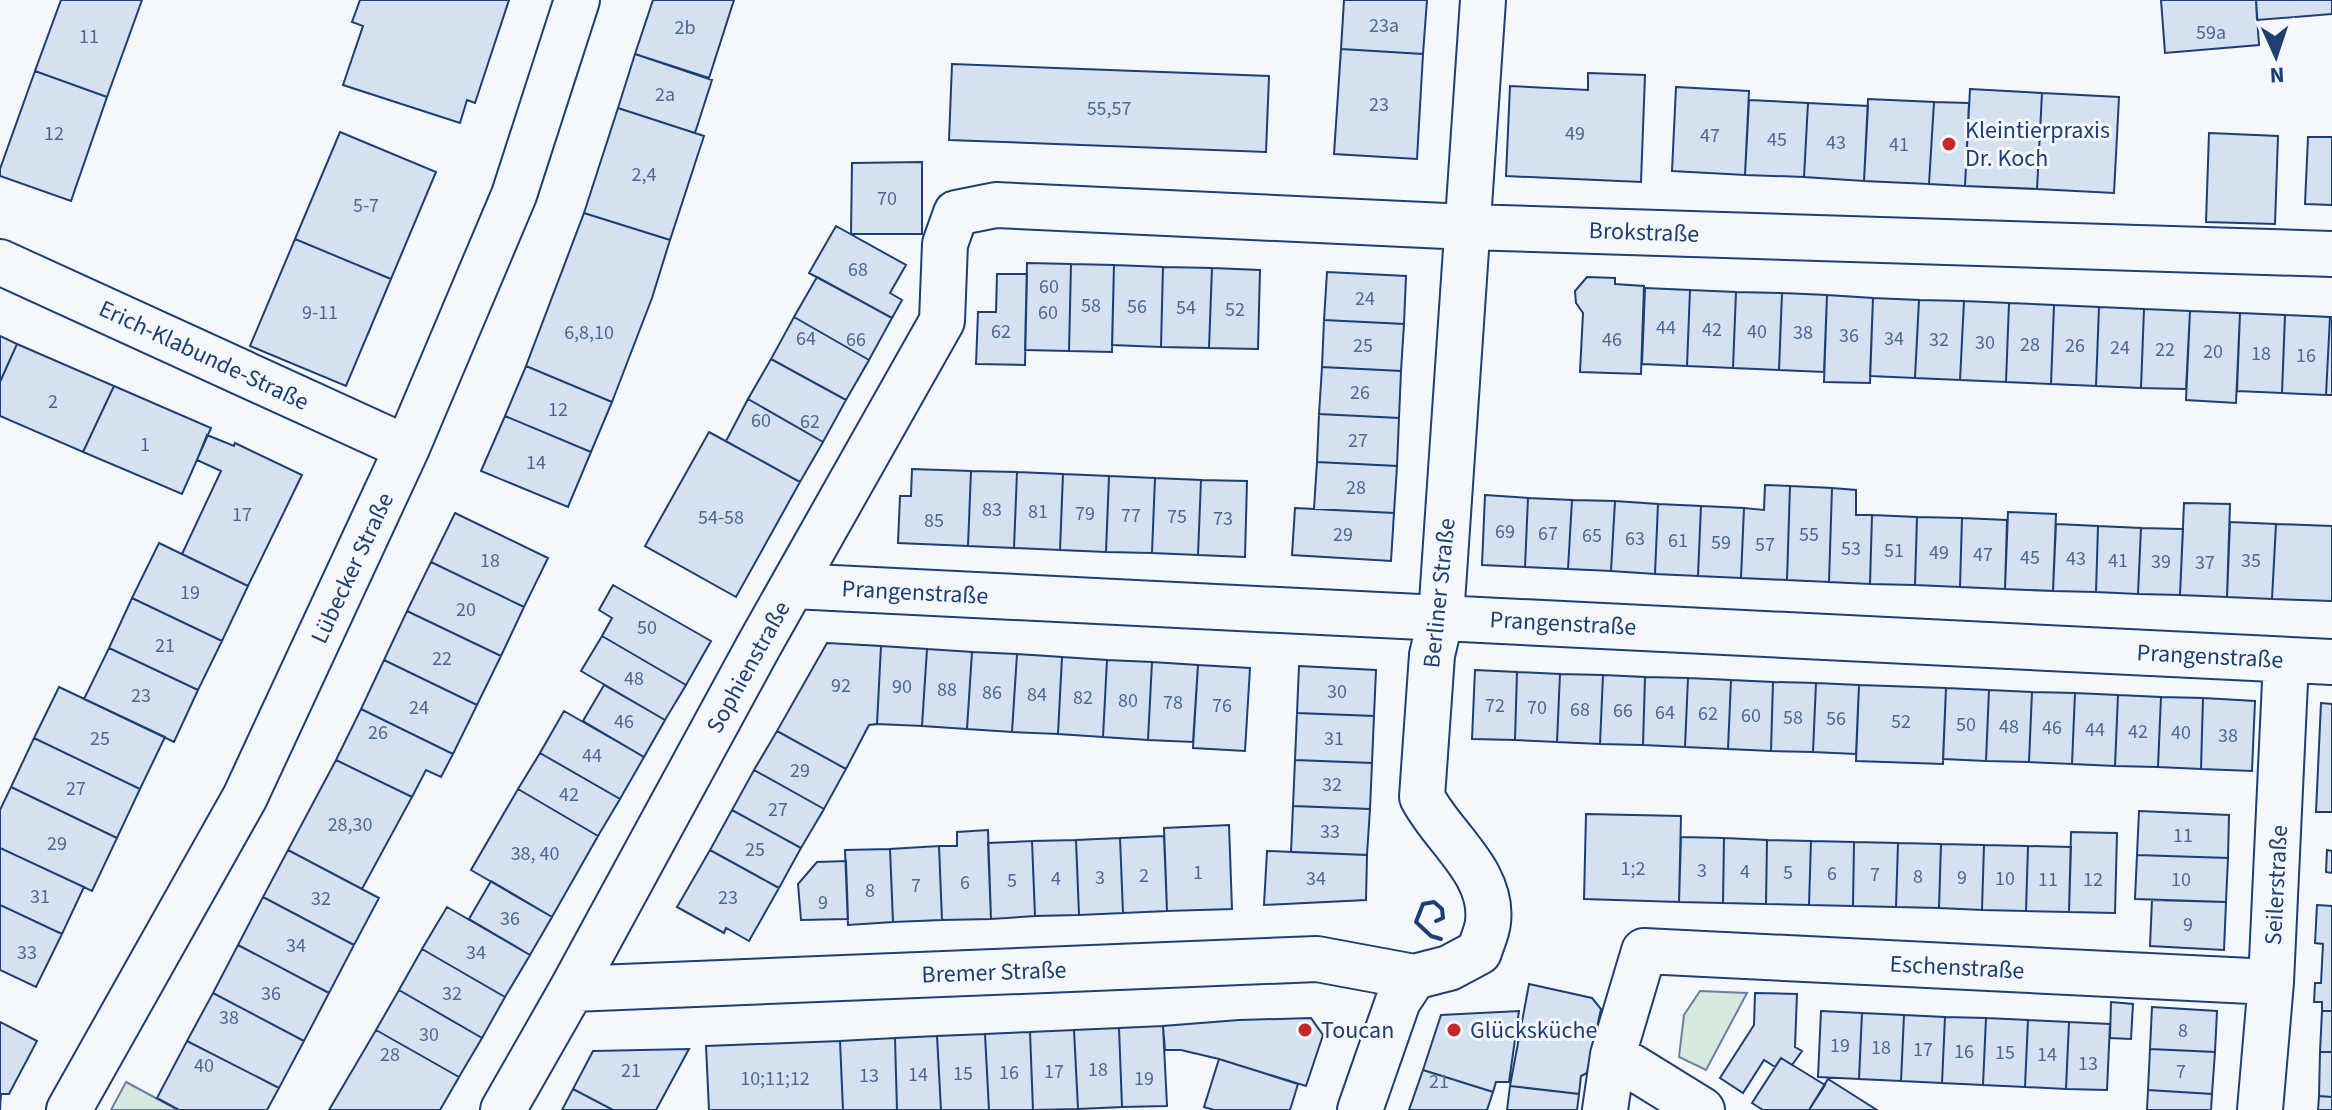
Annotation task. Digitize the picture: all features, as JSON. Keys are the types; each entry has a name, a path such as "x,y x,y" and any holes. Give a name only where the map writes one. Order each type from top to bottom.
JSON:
{"street":[{"name":"Lübecker Straße","path":"69,1110 245,797 407,448 514,195 577,0"},
{"name":"Berliner Straße","path":"1414,977 1449,968 1479,952 1489,921 1484,888 1422,797 1432,655 1441,617 1483,0"},
{"name":"Brokstraße","path":"956,213 996,205 1467,227 2332,254"},
{"name":"Sophienstraße","path":"503,1110 750,661 942,321 945,244 956,213"},
{"name":"Erich-Klabunde-Straße","path":"0,262 407,448"},
{"name":"Prangenstraße","path":"793,586 2332,662"},
{"name":"Seilerstraße","path":"2260,1110 2271,982 2286,660"},
{"name":"Eschenstraße","path":"1613,1055 1644,951 2271,982"},
{"name":"Bremer Straße","path":"572,989 1317,959 1414,977"},
{"path":"1360,1110 1398,1001 1414,977"},
{"path":"1605,1110 1613,1055 1702,1110"}],"shaded area":[{"path":"1700,991 1747,993 1706,1070 1679,1057 1684,1015"},
{"path":"126,1082 178,1110 111,1110"}],"building":[{"path":"61,0 142,0 107,97 35,71"},
{"path":"360,0 509,0 475,103 467,100 460,123 343,85 363,26 352,22"},
{"path":"653,0 734,0 709,78 635,54"},
{"path":"1344,0 1427,0 1423,54 1341,49"},
{"path":"2161,0 2256,0 2259,45 2165,53"},
{"path":"2256,0 2332,0 2332,14 2257,20"},
{"path":"1341,49 1423,54 1417,159 1334,154"},
{"path":"635,54 712,80 695,133 618,108"},
{"path":"952,64 1269,76 1266,152 949,140"},
{"path":"35,71 107,97 71,201 0,176"},
{"path":"1588,73 1645,75 1641,182 1506,176 1510,86 1588,90"},
{"path":"1676,87 1749,91 1745,175 1672,171"},
{"path":"1970,89 2042,93 2037,189 1965,186"},
{"path":"2042,93 2119,97 2114,193 2037,189"},
{"path":"1868,99 1934,102 1929,184 1864,181"},
{"path":"1749,100 1808,103 1804,177 1745,175"},
{"name":"Kleintierpraxis Dr. Koch","path":"1934,102 1969,103 1965,186 1929,184"},
{"path":"1808,103 1868,106 1864,181 1804,177"},
{"path":"618,108 704,136 670,240 584,213"},
{"path":"340,132 436,172 391,279 295,239"},
{"path":"2209,133 2278,136 2275,224 2206,222"},
{"path":"2308,137 2332,137 2332,205 2305,204"},
{"path":"922,162 922,234 851,234 852,163"},
{"path":"584,213 670,240 652,298 612,402 526,366"},
{"path":"836,226 906,265 890,293 902,300 892,318 809,273"},
{"path":"295,239 391,279 346,386 250,346"},
{"path":"1027,263 1071,264 1069,351 1025,350"},
{"path":"1071,264 1114,265 1112,352 1069,351"},
{"path":"1114,265 1163,267 1161,347 1112,345"},
{"path":"1163,267 1212,268 1209,348 1161,347"},
{"path":"1212,268 1260,270 1258,349 1209,348"},
{"path":"1327,272 1406,276 1404,324 1324,320"},
{"path":"997,274 1027,274 1025,365 976,364 978,312 996,312"},
{"path":"817,277 892,318 869,360 794,317"},
{"path":"1587,277 1615,278 1615,284 1644,286 1641,374 1580,372 1583,313 1576,303 1575,291"},
{"path":"1645,288 1690,290 1687,366 1642,364"},
{"path":"1690,290 1736,292 1733,368 1687,366"},
{"path":"1736,292 1782,293 1779,370 1733,368"},
{"path":"1782,293 1827,295 1824,372 1779,370"},
{"path":"1827,295 1873,298 1870,383 1824,382"},
{"path":"1873,298 1919,300 1915,378 1870,376"},
{"path":"1919,300 1964,301 1960,380 1915,378"},
{"path":"1964,301 2009,303 2006,382 1960,380"},
{"path":"2009,303 2054,305 2051,384 2006,382"},
{"path":"2054,305 2099,307 2096,386 2051,384"},
{"path":"2099,307 2144,309 2141,388 2096,386"},
{"path":"2144,309 2190,311 2186,389 2141,388"},
{"path":"2190,311 2240,313 2236,403 2186,400"},
{"path":"2240,313 2285,315 2282,393 2237,391"},
{"path":"2285,315 2330,317 2326,395 2282,393"},
{"path":"794,317 869,360 846,400 771,359"},
{"path":"2330,317 2332,395 2326,395"},
{"path":"1324,320 1404,324 1401,371 1322,367"},
{"path":"0,336 17,344 0,382"},
{"path":"17,344 114,386 83,452 0,416 0,382"},
{"path":"771,359 846,400 823,442 748,399"},
{"path":"526,366 612,402 591,452 505,416"},
{"path":"1322,367 1401,371 1399,418 1319,414"},
{"path":"114,386 211,428 182,494 83,452"},
{"path":"748,399 823,442 800,482 726,441"},
{"path":"1319,414 1399,418 1397,466 1317,462"},
{"path":"505,416 591,452 568,507 481,471"},
{"path":"709,432 800,482 736,597 645,546"},
{"path":"207,435 234,446 235,443 302,475 248,586 182,554 221,471 197,460"},
{"path":"1317,462 1397,466 1394,513 1314,509"},
{"path":"912,469 971,471 968,546 898,543 900,496 911,496"},
{"path":"971,471 1017,472 1014,548 968,546"},
{"path":"1017,472 1063,474 1060,550 1014,548"},
{"path":"1063,474 1109,476 1106,552 1060,550"},
{"path":"1109,476 1155,478 1152,553 1106,552"},
{"path":"1155,478 1201,480 1198,555 1152,553"},
{"path":"1201,480 1247,481 1245,557 1198,555"},
{"path":"1765,485 1790,486 1787,580 1741,578 1744,508 1764,510"},
{"path":"1790,486 1832,488 1829,582 1787,580"},
{"path":"1832,488 1856,490 1856,515 1872,515 1870,584 1829,582"},
{"path":"1485,495 1528,498 1525,567 1482,565"},
{"path":"1528,498 1572,500 1568,569 1525,567"},
{"path":"1572,500 1615,501 1611,571 1568,569"},
{"path":"1615,501 1658,504 1655,574 1611,571"},
{"path":"2184,503 2230,504 2227,597 2180,595"},
{"path":"1658,504 1701,506 1698,576 1655,574"},
{"path":"1701,506 1744,508 1741,578 1698,576"},
{"path":"1295,508 1394,513 1391,561 1292,555"},
{"path":"2008,512 2056,514 2053,591 2005,589"},
{"path":"455,513 548,558 524,607 431,562"},
{"path":"1872,515 1917,517 1915,585 1870,584"},
{"path":"1917,517 1962,518 1960,587 1915,585"},
{"path":"1962,518 2007,520 2005,589 1960,587"},
{"path":"2230,522 2276,524 2272,599 2227,597"},
{"path":"2056,524 2098,526 2096,592 2053,591"},
{"path":"2276,524 2332,526 2332,601 2272,599"},
{"path":"2098,526 2141,528 2138,594 2096,592"},
{"path":"2141,528 2183,529 2180,595 2138,594"},
{"path":"159,543 248,586 222,641 132,598"},
{"path":"431,562 524,607 501,656 407,611"},
{"path":"613,585 711,641 686,685 602,636 612,618 599,610"},
{"path":"132,598 222,641 198,690 109,648"},
{"path":"407,611 501,656 477,705 384,660"},
{"path":"602,636 686,685 665,720 581,671"},
{"path":"827,643 881,646 877,724 869,725 846,769 777,731"},
{"path":"881,646 927,649 922,726 877,724"},
{"path":"109,648 198,690 174,742 84,699"},
{"path":"927,649 972,652 967,729 922,726"},
{"path":"972,652 1017,654 1012,732 967,729"},
{"path":"1017,654 1062,657 1058,734 1012,732"},
{"path":"1062,657 1107,660 1103,737 1058,734"},
{"path":"384,660 477,705 453,754 361,709"},
{"path":"1107,660 1152,662 1148,740 1103,737"},
{"path":"1152,662 1198,665 1193,742 1148,740"},
{"path":"1198,665 1250,668 1245,751 1193,748"},
{"path":"1299,666 1376,670 1374,716 1297,713"},
{"path":"1475,670 1517,672 1515,740 1472,739"},
{"path":"1517,672 1560,674 1557,742 1515,740"},
{"path":"1560,674 1603,675 1600,744 1557,742"},
{"path":"1603,675 1645,677 1643,745 1600,744"},
{"path":"1645,677 1688,678 1685,747 1643,745"},
{"path":"1688,678 1731,680 1728,749 1685,747"},
{"path":"1731,680 1773,682 1771,751 1728,749"},
{"path":"1773,682 1816,683 1813,752 1771,751"},
{"path":"1816,683 1859,685 1856,754 1813,752"},
{"path":"604,685 665,720 644,757 583,721"},
{"path":"1859,685 1946,688 1943,764 1856,761"},
{"path":"59,687 165,737 140,789 34,738"},
{"path":"1946,688 1989,690 1986,761 1943,759"},
{"path":"1989,690 2032,692 2029,762 1986,761"},
{"path":"2032,692 2075,693 2072,764 2029,762"},
{"path":"2075,693 2118,695 2115,766 2072,764"},
{"path":"2118,695 2161,697 2158,767 2115,766"},
{"path":"2161,697 2203,698 2201,769 2158,767"},
{"path":"2203,698 2255,701 2252,771 2201,769"},
{"path":"2321,703 2332,704 2332,812 2316,812"},
{"path":"361,709 453,754 441,777 426,770 412,797 336,760"},
{"path":"564,711 644,757 620,799 540,753"},
{"path":"1297,713 1374,716 1372,763 1295,760"},
{"path":"777,731 846,769 824,809 754,770"},
{"path":"34,738 140,789 117,838 11,787"},
{"path":"540,753 620,799 598,836 518,789"},
{"path":"336,760 412,797 362,889 288,850"},
{"path":"1295,760 1372,763 1370,809 1293,806"},
{"path":"754,770 824,809 801,848 732,810"},
{"path":"11,787 117,838 92,891 0,848 0,810"},
{"path":"518,789 598,836 552,917 471,870"},
{"path":"1293,806 1370,809 1367,855 1291,852"},
{"path":"732,810 801,848 779,888 710,850"},
{"path":"2139,811 2229,815 2228,858 2137,855"},
{"path":"1586,814 1681,816 1679,902 1584,899"},
{"path":"1229,825 1232,909 1167,911 1164,828"},
{"path":"988,830 991,919 942,920 939,846 957,846 957,832"},
{"path":"2071,832 2117,833 2115,913 2069,912"},
{"path":"1164,836 1167,911 1123,913 1120,838"},
{"path":"1681,837 1724,838 1723,903 1679,902"},
{"path":"1120,838 1123,913 1079,915 1076,840"},
{"path":"1724,838 1767,840 1766,904 1723,903"},
{"path":"1076,840 1079,915 1035,916 1032,841"},
{"path":"1767,840 1811,841 1809,905 1766,904"},
{"path":"1032,841 1035,916 991,919 988,843"},
{"path":"1811,841 1854,842 1853,906 1809,905"},
{"path":"1854,842 1898,843 1896,907 1853,906"},
{"path":"1898,843 1941,844 1939,908 1896,907"},
{"path":"1941,844 1984,845 1982,910 1939,908"},
{"path":"1984,845 2028,846 2026,911 1982,910"},
{"path":"939,846 942,920 893,922 890,849"},
{"path":"2028,846 2071,847 2069,912 2026,911"},
{"path":"0,848 84,887 62,934 0,905"},
{"path":"890,849 893,922 848,925 845,850"},
{"path":"288,850 379,898 354,945 263,897"},
{"path":"710,850 779,888 749,941 726,928 724,933 677,907"},
{"path":"2327,850 2332,851 2332,873 2326,872"},
{"path":"1267,851 1367,855 1366,900 1264,905"},
{"path":"2137,855 2228,858 2226,902 2135,899"},
{"path":"846,861 848,919 801,920 798,884 817,862"},
{"path":"491,881 552,917 530,955 469,919"},
{"path":"263,897 354,945 329,993 238,945"},
{"path":"2152,900 2226,902 2224,950 2150,946"},
{"path":"0,905 62,934 36,987 0,970"},
{"path":"2317,905 2332,906 2332,1011 2322,1011 2322,1002 2314,1002 2315,983 2321,983 2323,944 2315,943"},
{"path":"447,907 530,955 505,997 422,949"},
{"path":"238,945 329,993 304,1041 213,993"},
{"path":"422,949 505,997 482,1038 399,990"},
{"path":"1529,984 1592,998 1601,1009 1587,1073 1581,1076 1579,1094 1510,1086"},
{"path":"399,990 482,1038 459,1077 376,1030"},
{"path":"213,993 304,1041 279,1088 187,1041"},
{"path":"1755,993 1797,994 1795,1047 1802,1051 1792,1065 1781,1058 1775,1067 1764,1060 1743,1093 1720,1078 1754,1025"},
{"path":"2111,1002 2133,1004 2131,1039 2110,1038"},
{"path":"2152,1007 2217,1011 2215,1052 2150,1049"},
{"path":"1519,1011 1509,1082 1496,1082 1493,1092 1423,1070 1441,1015"},
{"path":"1821,1011 1862,1013 1859,1079 1818,1077"},
{"path":"2322,1011 2332,1011 2332,1052 2320,1052"},
{"path":"1862,1013 1904,1015 1901,1081 1859,1079"},
{"path":"1904,1015 1945,1017 1942,1083 1901,1081"},
{"path":"1945,1017 1986,1018 1983,1085 1942,1083"},
{"path":"1311,1018 1323,1035 1306,1086 1219,1059 1181,1050 1165,1050 1163,1026"},
{"path":"1986,1018 2028,1020 2025,1087 1983,1085"},
{"path":"2028,1020 2069,1022 2066,1089 2025,1087"},
{"path":"0,1022 37,1041 9,1094 1,1094 0,1110"},
{"path":"2069,1022 2110,1024 2107,1090 2066,1089"},
{"path":"1163,1026 1167,1106 1122,1107 1119,1028"},
{"path":"1119,1028 1122,1107 1078,1109 1074,1030"},
{"path":"376,1030 459,1077 440,1110 329,1110"},
{"path":"1074,1030 1078,1109 1033,1110 1030,1032"},
{"path":"1030,1032 1033,1110 989,1110 985,1034"},
{"path":"985,1034 989,1110 941,1110 937,1036"},
{"path":"937,1036 941,1110 897,1110 895,1038"},
{"path":"895,1038 897,1110 843,1110 840,1041"},
{"path":"187,1041 279,1088 267,1110 179,1110 157,1098"},
{"path":"840,1041 843,1110 709,1110 706,1046"},
{"path":"689,1049 656,1110 613,1110 573,1089 593,1051"},
{"path":"2150,1049 2215,1052 2212,1094 2148,1090"},
{"path":"2320,1052 2332,1052 2332,1097 2319,1096"},
{"path":"1781,1058 1825,1085 1809,1110 1763,1110 1752,1103"},
{"path":"1219,1059 1298,1084 1290,1110 1214,1110 1204,1107"},
{"path":"1423,1070 1493,1092 1487,1110 1409,1110"},
{"path":"1828,1079 1877,1110 1809,1110"},
{"path":"1510,1086 1579,1094 1577,1110 1507,1110"},
{"path":"573,1089 613,1110 562,1110"},
{"path":"2148,1090 2212,1094 2211,1110 2147,1110"},
{"path":"2319,1096 2332,1097 2332,1110 2318,1110"}],"wall":[{"path":"1436,921 1443,918 1442,909 1434,902 1423,904 1416,922 1431,936 1441,939"}],"place":[{"name":"Kleintierpraxis Dr. Koch","path":"1949,144"},
{"name":"Toucan","path":"1305,1030"},
{"name":"Glücksküche","path":"1454,1030"}]}
